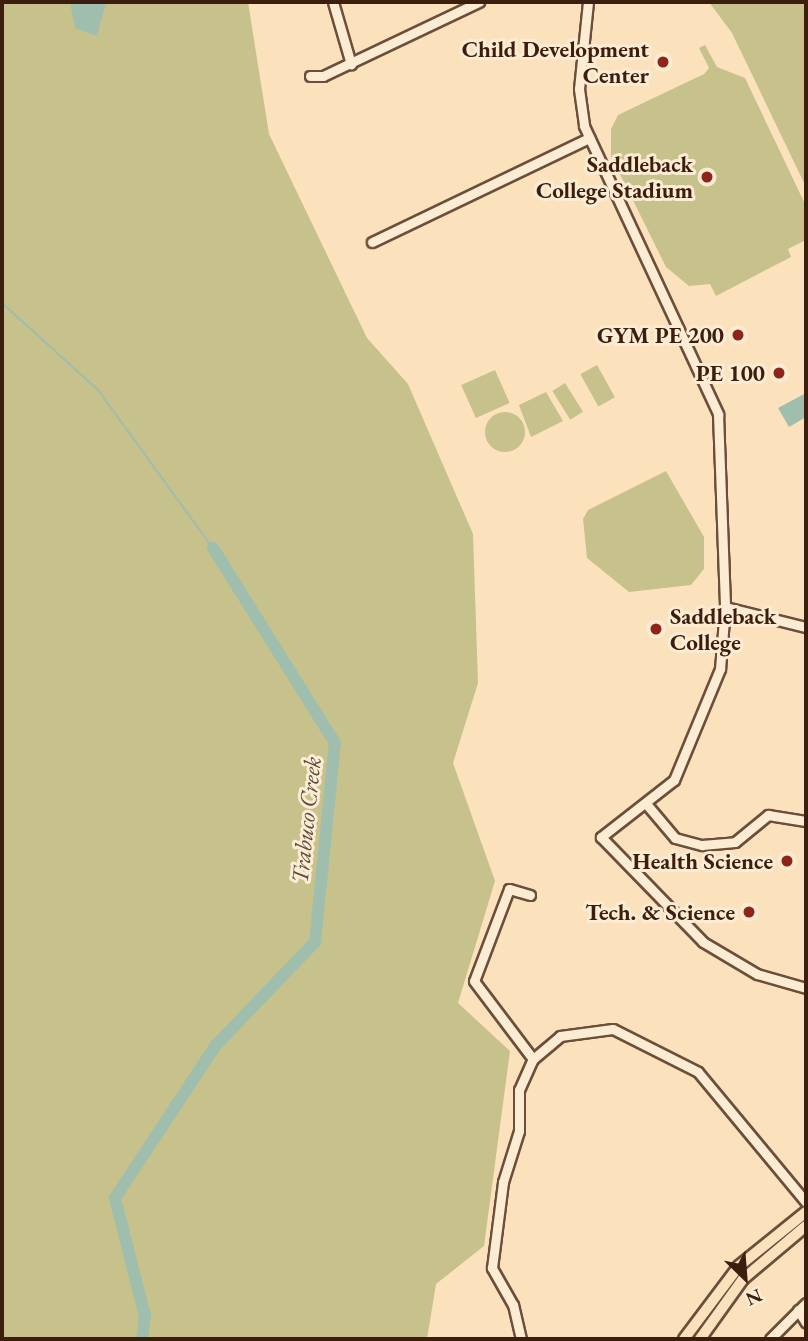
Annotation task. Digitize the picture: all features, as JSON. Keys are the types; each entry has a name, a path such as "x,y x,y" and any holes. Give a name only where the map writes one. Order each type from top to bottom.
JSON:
{"main road":[{"path":"684,1339 739,1266 806,1212"},
{"path":"700,1339 743,1279 806,1226"}],"street":[{"path":"333,2 351,64"},
{"path":"310,76 351,64 479,2"},
{"path":"588,2 578,101 589,138 715,402 725,607 710,700 674,780 648,806 601,837 621,863 703,942 757,974 806,988"},
{"path":"372,242 589,138"},
{"path":"725,607 806,627"},
{"path":"648,806 675,838 702,845 735,842 768,815 806,821"},
{"path":"530,895 509,889 474,981 533,1059"},
{"path":"521,1339 513,1305 491,1276 503,1182 519,1131 519,1090 533,1059 560,1036 600,1027 698,1072 806,1202"},
{"path":"770,1339 806,1303"},
{"path":"798,1310 806,1323"}],"shaded area":[{"path":"2,2 248,2 269,134 367,338 408,384 473,534 478,683 453,763 495,881 458,1003 510,1051 484,1246 436,1284 427,1339 2,1339"},
{"path":"70,2 106,2 97,36 75,28"},
{"path":"709,2 806,2 806,187 732,33"},
{"name":"Saddleback College Stadium","path":"705,45 717,67 745,78 806,206 806,240 788,249 791,257 716,296 710,284 689,286 666,267 611,156 611,129 618,115 704,74 709,68 699,48"},
{"path":"597,365 615,397 598,407 580,374"},
{"path":"495,370 510,403 476,418 461,385"},
{"path":"565,383 583,412 570,420 552,391"},
{"path":"546,392 563,421 531,437 519,405"},
{"path":"806,393 806,417 789,427 778,408"},
{"path":"505,412 513,413 519,418 524,424 524,440 519,446 513,451 505,452 497,451 491,446 486,440 485,432 486,424 491,418 497,413"},
{"path":"666,471 704,537 704,569 691,585 629,592 587,558 583,519 588,510"}],"waterway":[{"name":"Trabuco Creek","path":"2,303 98,390 213,548"},
{"name":"Trabuco Creek","path":"142,1339 145,1316 115,1198 216,1045 315,942 335,743 213,548"}],"place":[{"name":"Child Development Center","path":"663,62"},
{"name":"Saddleback College Stadium","path":"707,177"},
{"name":"GYM PE 200","path":"738,335"},
{"name":"PE 100","path":"779,373"},
{"name":"Saddleback College","path":"656,629"},
{"name":"Health Science","path":"787,861"},
{"name":"Tech. & Science","path":"749,912"}]}
